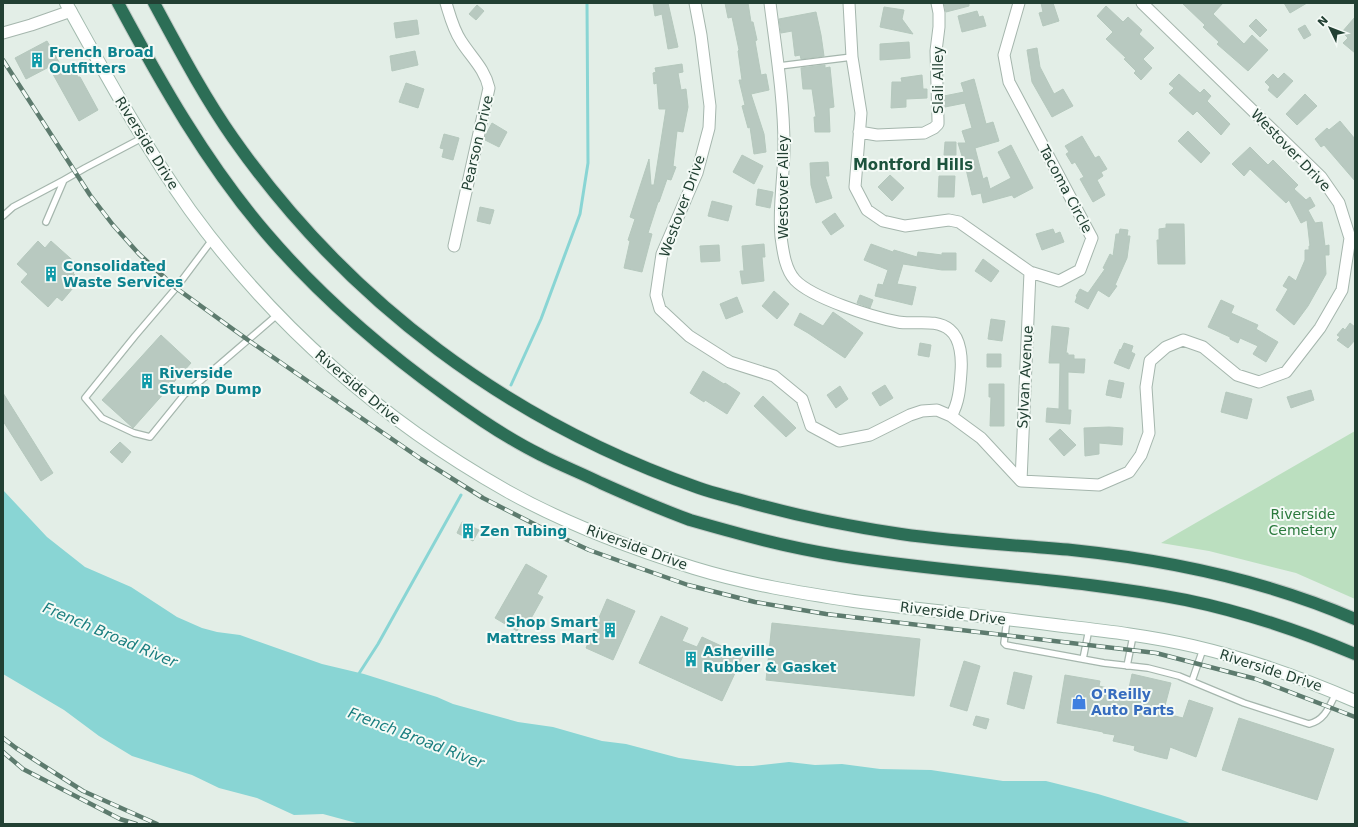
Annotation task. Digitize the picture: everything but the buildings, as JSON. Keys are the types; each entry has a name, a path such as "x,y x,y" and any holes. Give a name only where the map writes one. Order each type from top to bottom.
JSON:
{"highway":[{"path":"118,3 178,112 207,155 264,231 302,272 350,320 416,374 473,415 538,454 628,495 691,520 764,540 836,555 903,565 1073,583 1132,591 1188,601 1270,622 1322,640 1355,654"},
{"path":"154,3 183,58 233,138 290,212 328,253 376,300 438,351 493,389 557,427 642,466 702,489 774,509 842,524 906,534 1076,551 1140,559 1192,568 1281,591 1355,619"}],"main road":[{"name":"Riverside Drive","path":"69,7 157,163 191,211 252,288 277,315 332,367 389,415 422,438 509,492 603,537 698,569 789,590 856,601 1089,629 1203,649 1236,657 1288,674 1355,701"}],"street":[{"name":"Pearson Drive","path":"446,3 453,26 460,40 487,77 489,88 454,246"},
{"name":"Westover Drive","path":"695,3 701,35 710,106 709,128 697,173 662,254 656,295 660,310 689,336 730,362 774,376 802,399 810,426 839,441 870,435 910,415 922,411 937,410 951,416 981,438 1020,481 1099,485 1129,472 1141,455 1149,433 1146,387 1150,361 1155,356 1166,347 1183,340 1203,347 1237,376 1259,382 1286,372 1320,328 1342,290 1350,238 1339,203 1321,177 1142,3"},
{"name":"Westover Alley","path":"770,3 779,66 784,147 780,215 781,237 784,256 792,276 804,287 829,300 899,322 930,322 942,325 949,329 958,340 961,368 958,400 951,416"},
{"name":"Tacoma Circle","path":"849,3 852,57 861,113 855,187 867,210 884,221 905,226 949,220 959,222 1030,272 1059,281 1080,270 1092,238 1009,82 1004,55 1019,3"},
{"name":"Slali Alley","path":"859,132 877,135 924,133 932,130 938,124 939,112 936,51 939,13 937,3"},
{"path":"3,32 31,25 69,7"},
{"name":"Sylvan Avenue","path":"1020,481 1030,272"}],"lane":[{"path":"779,66 852,57"},
{"path":"3,216 13,206 142,138"},
{"path":"46,222 64,180"},
{"path":"213,239 176,288 85,398 102,418 134,433 150,437 184,395 277,315"},
{"path":"1007,619 1004,643 1006,646 1154,670 1179,676 1244,703 1310,724 1322,719 1336,693"},
{"path":"1083,659 1089,629"},
{"path":"1127,666 1133,636"},
{"path":"1192,681 1203,649"}],"green space":[{"name":"Riverside Cemetery","path":"1355,431 1355,599 1296,573 1209,551 1161,543"}],"water":[{"name":"French Broad River","path":"3,490 47,537 85,567 131,587 177,617 202,628 217,632 240,635 322,664 364,674 437,697 453,704 518,722 553,727 602,741 626,744 679,758 737,766 753,766 789,762 815,765 842,764 880,769 931,770 1003,781 1046,781 1098,794 1192,824 360,824 323,814 294,815 257,798 219,788 192,775 132,756 99,736 64,710 3,674"}],"waterway":[{"path":"511,385 541,319 580,214 588,163 587,3"},
{"path":"358,675 378,644 461,495"}],"railway":[{"path":"3,60 90,195 113,225 139,254 176,288 248,340 421,459 483,498 546,530 589,550 688,585 755,602 826,614 1156,653 1256,679 1355,717"},
{"path":"3,738 83,791 157,824"},
{"path":"3,752 23,769 120,819 136,824"}],"place":[{"name":"French Broad Outfitters","path":"37,60"},
{"name":"Consolidated Waste Services","path":"51,274"},
{"name":"Riverside Stump Dump","path":"147,381"},
{"name":"Zen Tubing","path":"468,531"},
{"name":"Shop Smart Mattress Mart","path":"610,630"},
{"name":"Asheville Rubber & Gasket","path":"691,659"},
{"name":"O'Reilly Auto Parts","path":"1079,702"}],"district":[{"name":"Montford Hills","path":"913,165"}]}
